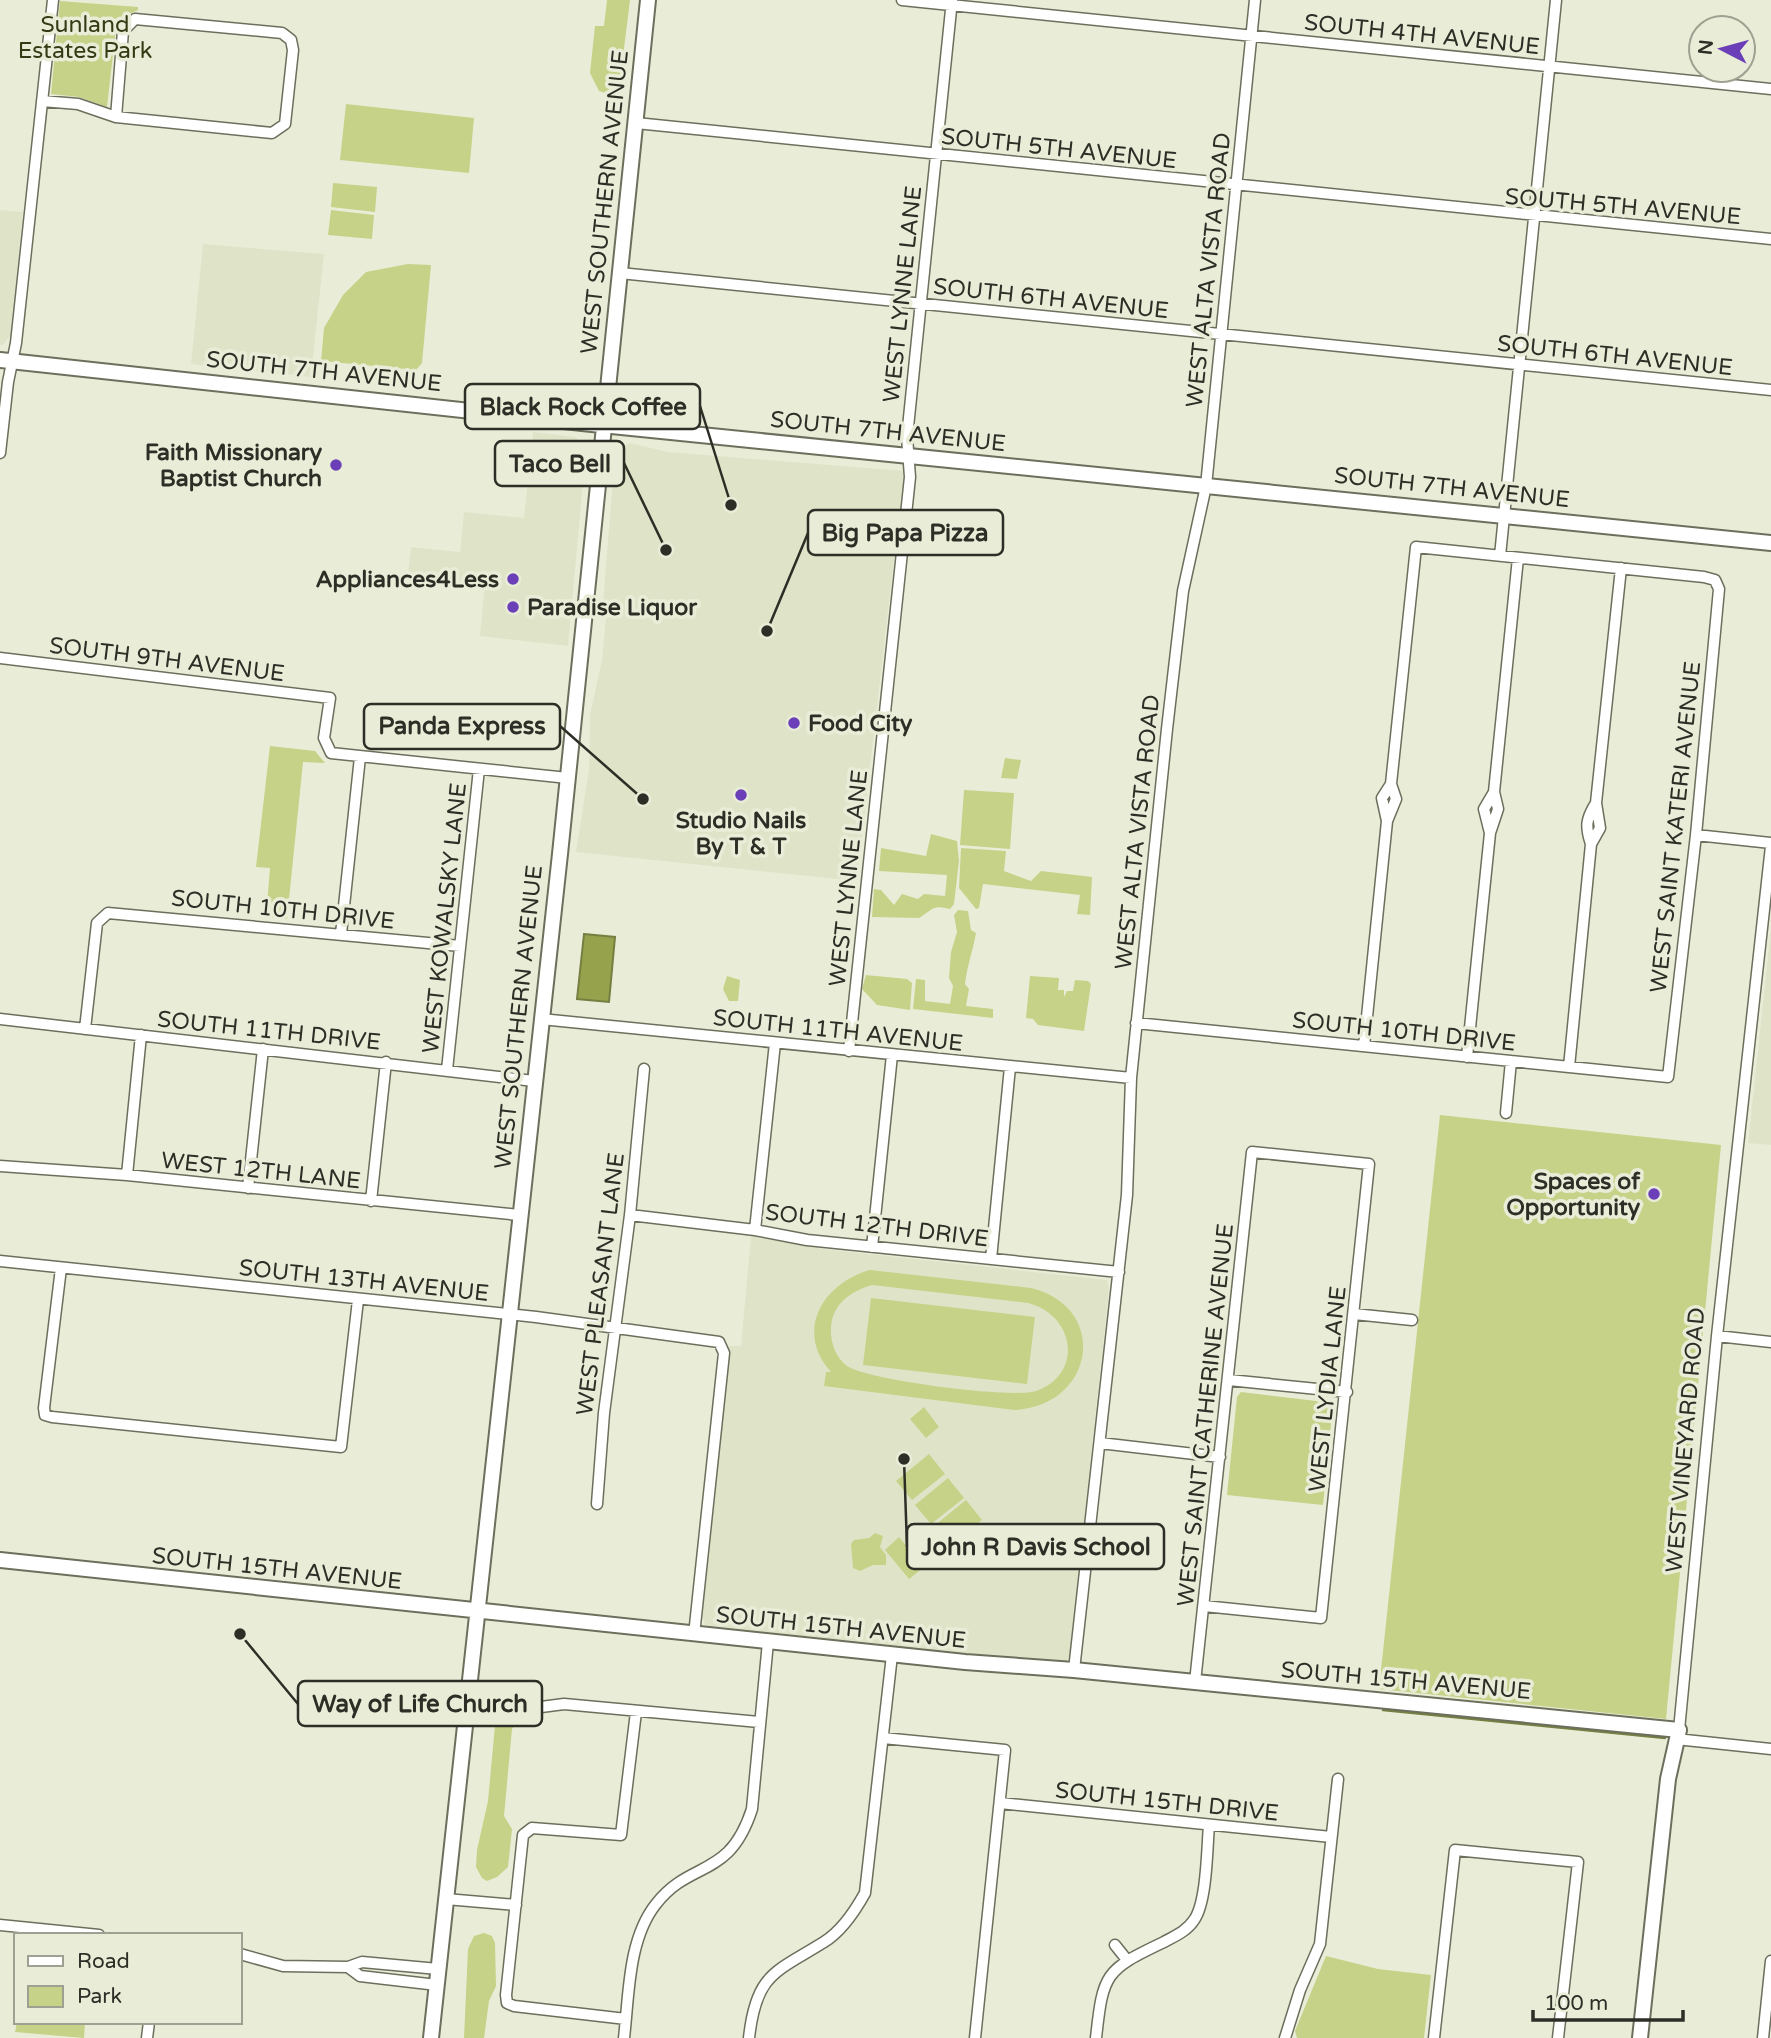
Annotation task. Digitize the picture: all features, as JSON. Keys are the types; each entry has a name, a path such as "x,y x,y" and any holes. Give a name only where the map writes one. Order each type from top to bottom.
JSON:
{"main road":[{"name":"WEST SOUTHERN AVENUE","path":"431,2038 568,778 648,0"},
{"name":"SOUTH 7TH AVENUE","path":"6,360 604,425 1771,543"},
{"name":"SOUTH 15TH AVENUE","path":"0,1560 694,1635 1195,1682 1677,1735"},
{"name":"WEST VINEYARD ROAD","path":"1640,2038 1668,1779 1677,1735"}],"street":[{"path":"0,453 6,360 53,0"},
{"name":"SOUTH 4TH AVENUE","path":"902,0 1771,89"},
{"name":"WEST ALTA VISTA ROAD","path":"1074,1670 1131,1156 1131,1078 1182,591 1206,486 1255,0"},
{"path":"1500,556 1556,0"},
{"name":"WEST LYNNE LANE","path":"849,1051 910,456 907,437 951,3"},
{"path":"42,100 78,104 116,117 272,133 285,124 293,50 291,40 282,33 135,19 128,23 124,31 116,117"},
{"name":"SOUTH 5TH AVENUE","path":"636,123 1534,218 1771,239"},
{"name":"SOUTH 6TH AVENUE","path":"620,273 1771,390"},
{"path":"1364,1046 1387,821 1396,799 1391,784 1416,547 1620,568 1596,803 1600,828 1591,844 1569,1067"},
{"path":"1467,1057 1490,833 1498,809 1494,792 1518,558"},
{"name":"WEST SAINT KATERI AVENUE","path":"1620,568 1704,577 1715,580 1718,589 1696,835 1668,1077"},
{"name":"SOUTH 9TH AVENUE","path":"0,658 330,698 324,738 327,748 336,755 360,757"},
{"path":"341,934 360,757 568,778"},
{"name":"WEST KOWALSKY LANE","path":"447,1070 479,769"},
{"path":"1696,835 1771,845"},
{"name":"WEST VINEYARD ROAD","path":"1677,1735 1717,1336 1771,845"},
{"name":"SOUTH 10TH DRIVE","path":"85,1028 96,930 102,915 119,911 460,946"},
{"name":"SOUTH 11TH DRIVE","path":"0,1019 534,1081"},
{"name":"SOUTH 11TH AVENUE","path":"541,1019 1131,1078"},
{"name":"SOUTH 10TH DRIVE","path":"1136,1023 1668,1077"},
{"path":"127,1175 141,1035"},
{"path":"755,1230 775,1043"},
{"path":"248,1188 263,1049"},
{"path":"872,1247 892,1055"},
{"path":"1506,1114 1510,1061"},
{"path":"371,1201 386,1062"},
{"path":"991,1259 1010,1067"},
{"name":"WEST PLEASANT LANE","path":"597,1504 597,1480 613,1329 630,1215 644,1069"},
{"name":"WEST LYDIA LANE","path":"1204,1606 1321,1618 1346,1392 1369,1164 1252,1152"},
{"name":"WEST SAINT CATHERINE AVENUE","path":"1195,1682 1252,1152"},
{"name":"WEST 12TH LANE","path":"0,1166 127,1175 519,1215"},
{"name":"SOUTH 12TH DRIVE","path":"630,1215 872,1247 1119,1272"},
{"name":"SOUTH 13TH AVENUE","path":"0,1261 508,1314 714,1340 723,1345 694,1635"},
{"path":"61,1268 45,1415 341,1447 358,1300"},
{"path":"1354,1314 1412,1320"},
{"path":"1717,1336 1771,1342"},
{"path":"1229,1380 1346,1392"},
{"path":"1100,1443 1220,1457"},
{"path":"624,2038 638,1940 649,1915 676,1886 720,1861 744,1831 752,1809 768,1642"},
{"path":"749,2038 760,1991 775,1970 825,1942 846,1923 865,1893 892,1655"},
{"path":"541,1707 564,1704 759,1722"},
{"path":"626,2018 514,2006 508,2003 516,1905 526,1830 621,1835 636,1712"},
{"name":"SOUTH 15TH AVENUE","path":"1677,1735 1771,1749"},
{"path":"883,1738 1005,1750 975,2038"},
{"path":"1284,2038 1300,1990 1320,1944 1338,1779"},
{"name":"SOUTH 15TH DRIVE","path":"1000,1803 1331,1837"},
{"path":"1096,2038 1102,1990 1115,1967 1179,1934 1195,1920 1200,1907 1209,1825"},
{"path":"1434,2038 1455,1850 1578,1862 1558,2038"},
{"path":"446,1899 516,1905"},
{"path":"0,1925 79,1933"},
{"path":"1115,1945 1127,1960"},
{"path":"242,1955 284,1966 348,1967 362,1962 438,1969"},
{"path":"1763,2038 1771,1961"},
{"path":"384,1979 385,1964"},
{"path":"348,1967 360,1976 436,1984"}],"shaded area":[{"path":"0,210 23,212 10,336 3,345 0,345"},
{"path":"203,244 324,254 311,377 191,364"},
{"path":"533,432 575,437 585,445 586,451 568,646 480,636 484,591 407,582 411,547 460,552 464,512 524,518"},
{"path":"630,443 668,452 904,471 857,881 576,852 589,769 590,715 602,660 606,617 603,602 615,455 620,448"},
{"path":"1771,928 1771,1145 1748,1143"},
{"path":"584,934 615,937 609,1002 577,999"},
{"path":"751,1236 823,1249 1107,1280 1109,1290 1069,1657 1065,1663 1061,1665 705,1625 702,1613 706,1566 729,1346 741,1346"}],"green space":[{"path":"607,0 630,0 618,97 599,91 590,73 595,26 604,26"},
{"name":"Sunland Estates Park","path":"60,1 138,7 138,10 125,16 116,28 107,107 79,97 51,94"},
{"path":"346,104 474,118 469,173 340,160"},
{"path":"333,183 377,187 375,212 331,207"},
{"path":"331,210 374,215 372,239 328,235"},
{"path":"408,264 431,265 422,363 416,370 321,361 324,328 343,295 366,272"},
{"path":"270,746 315,751 325,763 303,762 287,919 266,917 270,868 256,867"},
{"path":"1005,758 1021,760 1017,779 1001,778"},
{"path":"964,790 1014,793 1010,849 960,845"},
{"path":"931,834 957,841 959,861 954,904 950,909 934,908 919,918 872,917 874,889 881,890 894,905 902,894 918,899 924,894 945,896 947,875 879,871 881,848 926,856"},
{"path":"961,848 1006,851 1004,871 1031,881 1041,871 1092,877 1090,915 1077,914 1080,895 983,884 979,908 976,909 959,888"},
{"path":"958,910 968,911 971,930 976,933 965,984 969,989 966,1006 993,1009 993,1018 913,1009 916,979 925,980 925,1001 950,1004 953,986 949,978 951,952 957,932 954,915"},
{"path":"866,975 907,979 912,983 910,1010 877,1005 862,989"},
{"path":"727,976 740,980 738,1001 729,1001 723,989"},
{"path":"1030,976 1059,978 1058,990 1064,990 1064,997 1067,991 1073,991 1075,980 1088,981 1091,984 1084,1031 1038,1025 1033,1019 1026,1018"},
{"path":"1440,1115 1721,1145 1666,1719 1379,1689"},
{"path":"870,1270 1031,1288 1057,1299 1073,1315 1082,1335 1082,1355 1076,1375 1062,1392 1041,1405 1014,1410 824,1386 826,1372 831,1372 820,1356 815,1341 815,1325 819,1310 827,1297 853,1276","holes":["872,1285 1028,1303 1056,1319 1068,1345 1062,1372 1051,1383 1036,1391 1022,1393 971,1390 882,1377 847,1366 834,1349 831,1328 839,1305 850,1295"]},
{"path":"871,1298 1035,1317 1027,1384 863,1365"},
{"path":"1241,1392 1333,1403 1323,1505 1227,1495 1237,1397"},
{"path":"924,1407 939,1427 926,1438 910,1419"},
{"path":"929,1454 945,1474 912,1500 896,1481"},
{"path":"948,1478 964,1498 931,1524 915,1505"},
{"path":"966,1500 982,1520 949,1546 934,1526"},
{"path":"875,1533 883,1536 880,1547 886,1555 886,1565 873,1565 860,1571 853,1568 851,1544 854,1540 869,1538"},
{"path":"899,1537 924,1567 909,1579 885,1550"},
{"path":"522,1700 522,1715 512,1729 504,1816 512,1829 508,1867 497,1877 487,1881 476,1867 488,1801 497,1704 500,1701"},
{"path":"484,1933 492,1936 495,1943 496,1986 489,2001 484,2038 464,2038 468,1949 474,1936"},
{"path":"1326,1956 1378,1969 1431,1975 1424,2038 1297,2038 1295,2031"},
{"path":"17,2024 85,2024 84,2038 15,2032"}],"waterway":[{"path":"1383,1710 1665,1738"}],"place":[{"name":"Faith Missionary Baptist Church","path":"336,465"},
{"name":"Black Rock Coffee","path":"731,505"},
{"name":"Taco Bell","path":"666,550"},
{"name":"Appliances4Less","path":"513,579"},
{"name":"Paradise Liquor","path":"513,607"},
{"name":"Big Papa Pizza","path":"767,631"},
{"name":"Food City","path":"794,723"},
{"name":"Studio Nails By T & T","path":"741,795"},
{"name":"Panda Express","path":"643,799"},
{"name":"Spaces of Opportunity","path":"1654,1194"},
{"name":"John R Davis School","path":"904,1459"},
{"name":"Way of Life Church","path":"240,1634"}]}
